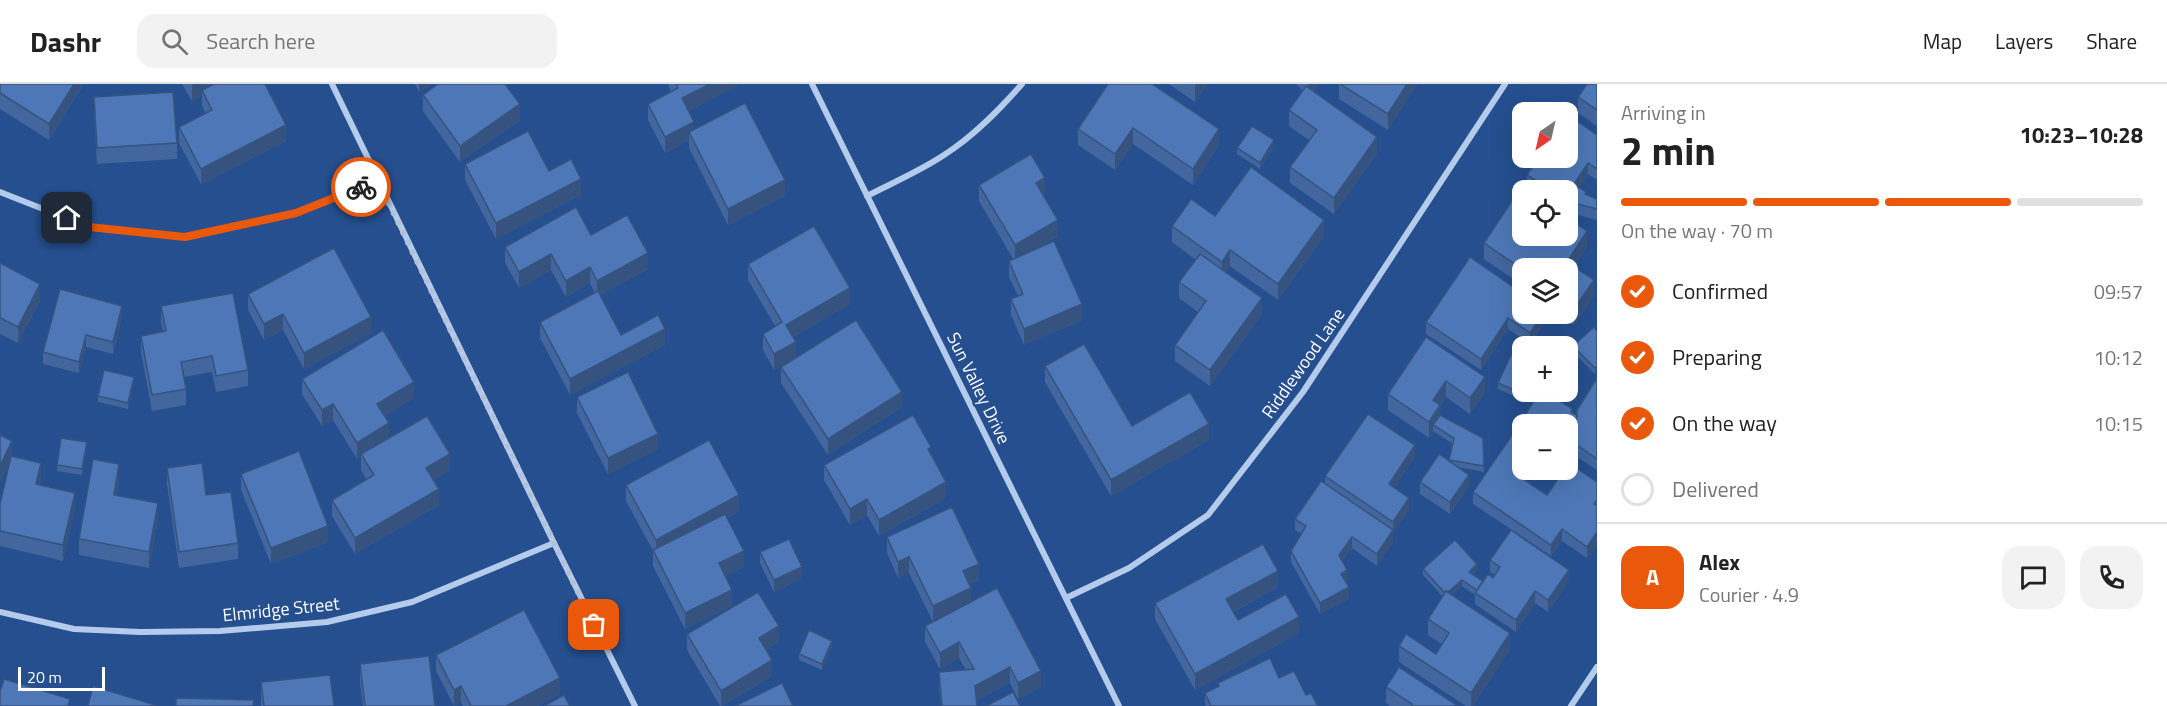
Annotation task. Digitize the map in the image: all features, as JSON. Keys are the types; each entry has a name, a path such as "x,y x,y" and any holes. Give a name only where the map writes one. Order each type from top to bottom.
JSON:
{"street":[{"path":"332,84 635,706"},
{"name":"Sun Valley Drive","path":"813,84 1119,706"},
{"path":"867,196 944,155 974,133 1003,106 1022,84"},
{"name":"Riddlewood Lane","path":"1066,598 1129,568 1208,515 1303,392 1505,84"},
{"path":"0,192 89,227 185,237 296,213 378,181"},
{"name":"Elmridge Street","path":"0,612 74,629 140,632 220,631 327,622 412,602 554,543"},
{"path":"1571,706 1597,667"}],"building":[{"path":"0,84 74,84 49,124 0,93"},
{"path":"214,84 265,84 286,125 201,169 179,127 212,110 202,90"},
{"path":"438,84 505,84 520,104 460,146 423,95"},
{"path":"676,84 710,84 682,98 694,122 665,137 648,104 678,88"},
{"path":"1108,84 1152,84 1219,129 1193,169 1133,128 1115,154 1078,129"},
{"path":"1340,84 1407,84 1388,114"},
{"path":"1587,84 1597,84 1597,110 1578,97"},
{"path":"1306,86 1377,137 1334,198 1290,167 1317,130 1289,110"},
{"path":"173,92 177,143 97,148 94,97"},
{"path":"745,103 785,180 728,209 689,132"},
{"path":"1578,122 1597,135 1597,169 1588,163 1577,180 1535,180 1527,175 1532,168 1578,168"},
{"path":"1252,126 1274,140 1260,163 1237,148"},
{"path":"528,131 549,171 571,159 581,179 496,223 465,164"},
{"path":"1031,154 1045,178 1036,183 1058,220 1015,245 979,185"},
{"path":"1251,167 1324,220 1278,284 1230,250 1222,262 1172,226 1191,199 1215,216"},
{"path":"1578,187 1586,192 1585,194 1597,199 1597,209 1578,204"},
{"path":"1512,201 1512,246 1577,246 1570,258 1512,258 1512,262 1484,243"},
{"path":"576,207 591,235 627,215 648,253 597,281 590,267 566,281 551,254 519,272 505,247"},
{"path":"1578,225 1587,231 1578,245"},
{"path":"814,226 850,288 786,325 796,342 774,354 763,334 782,322 748,264"},
{"path":"1054,241 1082,304 1024,329 1011,299 1023,294 1009,261"},
{"path":"334,248 371,317 304,353 283,314 264,324 248,294"},
{"path":"1200,254 1262,298 1210,370 1175,345 1206,301 1179,282"},
{"path":"1470,257 1512,286 1512,321 1508,318 1481,359 1426,322"},
{"path":"0,263 40,284 18,327 0,318"},
{"path":"1578,269 1594,280 1578,303"},
{"path":"60,289 122,306 113,342 86,335 79,362 43,352"},
{"path":"598,291 621,335 658,315 665,329 570,379 540,322"},
{"path":"233,293 248,370 216,376 212,356 181,362 186,389 152,395 141,336 166,331 161,306"},
{"path":"856,320 902,392 828,439 781,367"},
{"path":"1517,324 1536,324 1530,333"},
{"path":"1594,327 1597,331 1597,366 1595,368 1578,351 1578,341"},
{"path":"383,330 414,382 377,404 389,423 357,443 333,404 322,410 302,379"},
{"path":"1426,337 1485,377 1470,398 1446,381 1433,400 1440,405 1429,422 1388,394"},
{"path":"1084,344 1132,426 1190,392 1209,424 1111,480 1045,366"},
{"path":"1511,355 1512,355 1512,389 1498,383"},
{"path":"104,370 134,377 128,403 98,396"},
{"path":"628,372 658,434 608,458 577,397"},
{"path":"1597,378 1597,459 1578,446 1577,410"},
{"path":"1533,402 1561,402 1573,409 1571,412 1575,414 1526,414"},
{"path":"1368,414 1415,445 1389,484 1409,498 1393,522 1325,476"},
{"path":"913,415 931,447 928,449 946,482 879,520 867,499 850,509 824,465"},
{"path":"1440,415 1483,438 1484,466 1449,460 1454,438 1433,425"},
{"path":"427,416 450,454 426,468 439,489 355,538 332,500 374,475 361,454"},
{"path":"0,435 12,441 0,466"},
{"path":"1512,435 1512,480 1524,480 1547,495 1557,480 1578,480 1578,469 1597,482 1597,500 1594,504 1597,506 1597,532 1587,547 1562,529 1551,545 1473,492"},
{"path":"61,438 87,442 82,469 57,465"},
{"path":"709,440 739,495 656,540 626,485"},
{"path":"299,451 328,526 271,548 241,474"},
{"path":"1439,454 1469,475 1450,502 1420,482"},
{"path":"11,456 41,463 36,484 75,493 63,545 0,531 0,504"},
{"path":"93,459 119,464 114,495 158,503 149,552 79,539"},
{"path":"202,463 206,495 231,492 238,543 179,552 167,468"},
{"path":"1321,481 1393,530 1377,554 1352,537 1339,555 1347,570 1341,574 1349,587 1320,603 1291,551 1306,526 1295,519"},
{"path":"952,507 979,564 963,571 971,588 933,606 909,557 898,562 887,537"},
{"path":"725,514 744,551 719,563 732,590 685,613 653,550"},
{"path":"1511,530 1569,570 1548,600 1535,591 1516,620 1475,593 1488,574 1493,578 1500,567 1490,560"},
{"path":"789,539 802,567 774,580 760,552"},
{"path":"1455,540 1477,564 1469,572 1483,581 1477,590 1462,580 1445,593 1423,569"},
{"path":"1263,544 1278,571 1226,599 1238,620 1286,594 1299,617 1195,674 1155,603"},
{"path":"997,588 1041,671 1018,683 1010,667 975,686 977,706 942,706 939,672 974,669 959,642 940,653 925,626"},
{"path":"1446,591 1510,633 1471,693 1399,646 1406,634 1436,654 1449,633 1428,619"},
{"path":"758,592 779,626 759,638 772,660 721,691 687,634"},
{"path":"524,610 560,678 506,706 471,706 461,686 454,690 436,655"},
{"path":"809,630 832,641 822,664 799,654"},
{"path":"429,656 435,706 365,706 360,664"},
{"path":"1270,658 1279,678 1294,671 1306,695 1311,693 1318,706 1211,706 1205,693 1219,686 1218,683"},
{"path":"1399,667 1458,706 1411,706 1412,704 1386,687"},
{"path":"330,675 334,706 264,706 261,682"},
{"path":"4,679 70,699 68,706 0,706 0,691"},
{"path":"782,683 793,706 735,706"},
{"path":"93,686 155,705 155,706 88,706"},
{"path":"1013,692 1020,706 986,706"},
{"path":"564,695 570,706 544,706"},
{"path":"176,698 254,700 253,706 176,706"}],"way so far":[{"path":"361,187 378,181 594,625"}],"route":[{"path":"67,218 89,227 185,237 296,213 361,187"}]}
